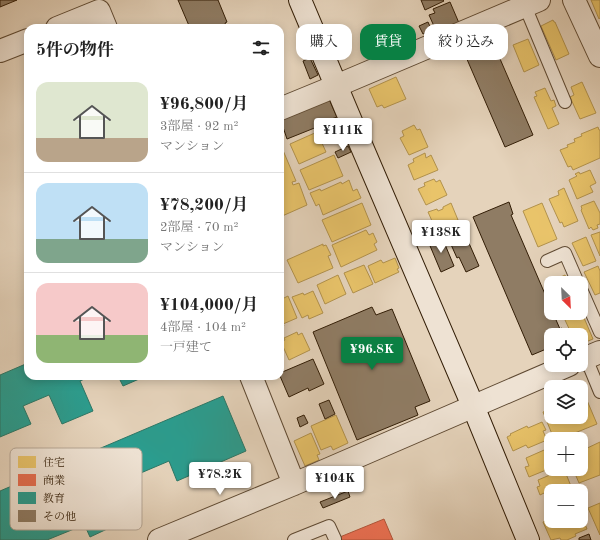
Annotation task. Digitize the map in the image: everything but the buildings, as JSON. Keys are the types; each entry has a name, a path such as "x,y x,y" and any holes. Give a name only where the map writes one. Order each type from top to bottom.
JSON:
{"street":[{"path":"300,0 473,406 528,540"},
{"path":"574,0 600,56"},
{"path":"284,107 532,3"},
{"path":"67,24 99,11 104,24"},
{"path":"0,51 24,42"},
{"path":"159,540 294,484 553,372"},
{"path":"253,380 294,484"}],"lane":[{"path":"532,3 565,102"},
{"path":"547,261 565,254 575,276"},
{"path":"588,305 600,332"},
{"path":"588,367 600,392"},
{"path":"294,540 329,526 330,540"},
{"path":"315,540 324,536 330,540"}]}
